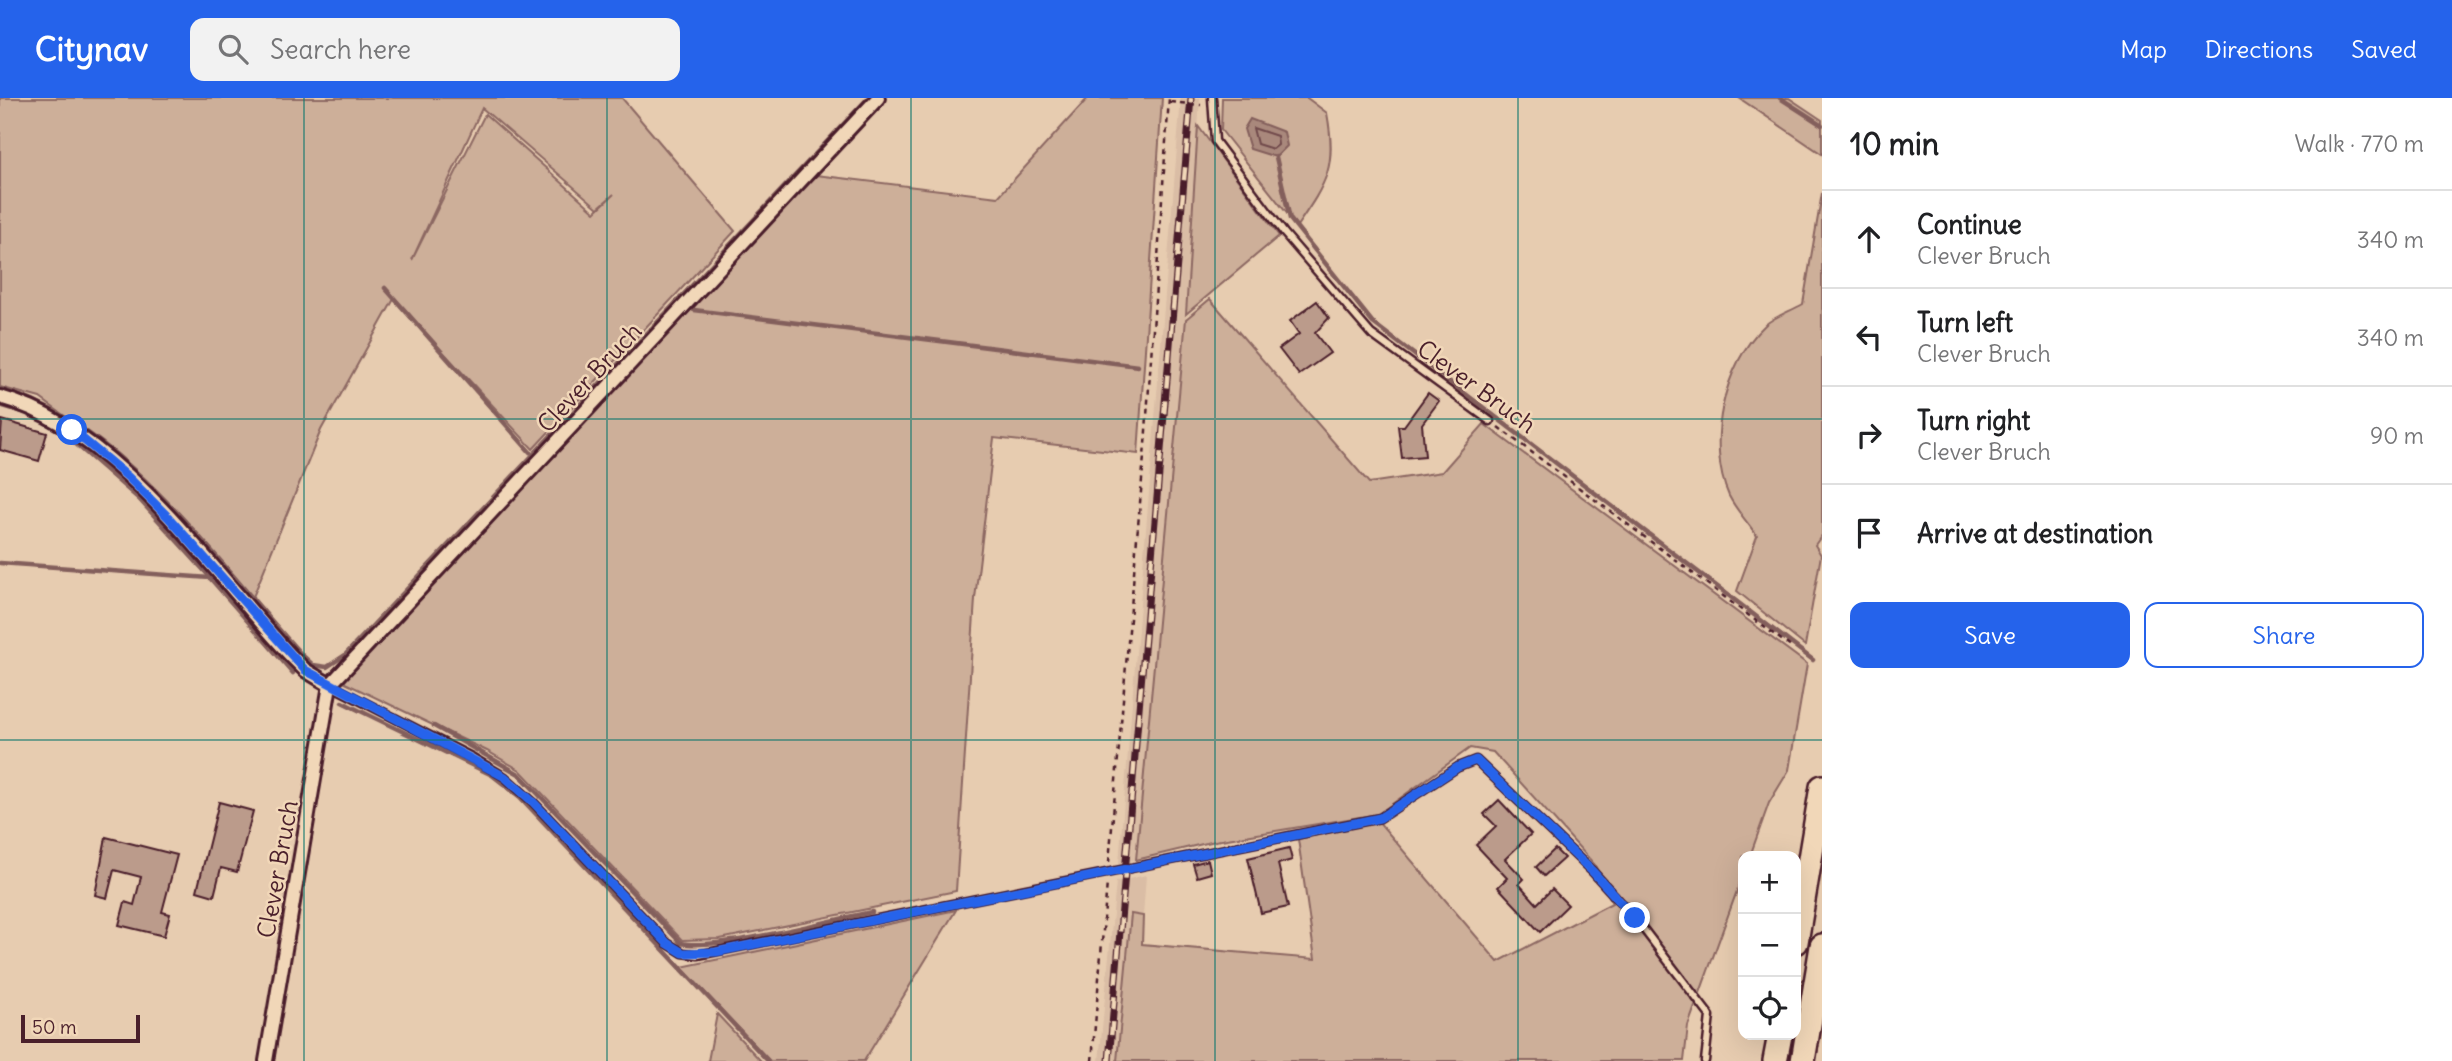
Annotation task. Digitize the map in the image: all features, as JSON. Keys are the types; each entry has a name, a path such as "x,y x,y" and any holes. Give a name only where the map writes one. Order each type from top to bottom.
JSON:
{"highway":[{"path":"1801,914 1822,788"},
{"path":"1803,1061 1822,946"},
{"path":"1775,1061 1779,1040"}],"street":[{"name":"Clever Bruch","path":"265,1061 330,685 878,98"},
{"path":"0,397 33,408 63,424 119,470 168,517 290,656 305,670 330,685"}],"lane":[{"name":"Clever Bruch","path":"1212,102 1215,141 1284,233 1370,334 1490,421"},
{"path":"330,685 505,777 533,802 667,943 683,953 716,952 1108,874 1217,848 1380,818 1458,767 1476,760 1593,872 1635,918 1710,1016 1705,1061"}],"path":[{"path":"1092,1061 1145,445 1169,100 1212,102"},
{"name":"Clever Bruch","path":"1490,421 1791,647"}],"shaded area":[{"path":"0,98 622,98 735,231 533,449 394,299 321,430 253,597 115,453 40,398 0,387","holes":["482,108 598,208 614,194 595,212 485,114 412,260"]},
{"path":"1088,98 1162,98 1138,454 994,438 975,599 956,891 720,939 682,940 520,770 487,751 343,682 816,175 998,197"},
{"path":"1181,98 1200,98 1186,319 1136,860 1119,863"},
{"path":"1222,98 1307,98 1327,113 1331,147 1327,173 1316,197 1297,226 1221,130"},
{"path":"1739,98 1789,98 1822,120 1822,154"},
{"path":"1198,126 1279,236 1186,314"},
{"path":"1822,193 1822,535 1815,545 1821,555 1805,646 1737,591 1757,536 1729,496 1722,476 1719,430 1729,383 1750,341 1769,322 1803,304"},
{"path":"1210,299 1369,483 1442,472 1484,424 1807,664 1789,770 1769,803 1752,851 1738,851 1738,888 1688,1026 1684,1061 1117,1061 1131,914 1143,916 1142,944 1315,959 1298,839 1379,822 1498,962 1612,903 1595,865 1493,752 1470,748 1378,814 1215,841 1136,860 1186,319"},
{"path":"1146,875 1143,916 1131,915 1117,1061 1099,1061 1116,882"},
{"path":"956,910 864,1061 770,1061 681,967"},
{"path":"717,1014 761,1061 708,1061"}],"water":[{"path":"1250,119 1284,132 1287,146 1276,157 1250,149 1244,129"}],"building":[{"path":"1317,301 1329,318 1315,333 1330,353 1299,375 1279,349 1299,334 1290,321"},
{"path":"1428,393 1439,401 1422,424 1425,456 1402,458 1398,426 1404,426"},
{"path":"2,420 47,433 39,461 0,450"},
{"path":"1499,800 1531,834 1505,859 1524,879 1519,884 1537,904 1552,889 1568,905 1540,932 1498,887 1507,878 1476,845 1496,826 1484,814"},
{"path":"219,802 253,811 237,872 221,868 214,896 197,891"},
{"path":"106,837 177,855 162,912 170,914 164,936 119,925 125,902 134,905 141,877 114,870 107,898 95,895"},
{"path":"1289,848 1292,860 1278,864 1288,907 1261,913 1248,858"},
{"path":"1555,849 1564,858 1544,876 1536,867"},
{"path":"1208,860 1211,873 1197,877 1193,864"}],"waterway":[{"path":"0,389 45,407 88,433 128,465 202,540 302,655 313,665 327,667 345,655 868,98"},
{"path":"1780,98 1822,125"},
{"path":"1276,157 1290,219 1373,323 1813,660"},
{"path":"385,288 530,452"},
{"path":"694,310 1138,366"},
{"path":"0,405 23,412"},
{"path":"61,431 139,499 210,577"},
{"path":"0,563 210,578 293,673"},
{"path":"342,702 492,775 520,797 768,1061"},
{"path":"434,726 519,774 681,943 719,943 746,939 872,912"}],"railway":[{"path":"1109,1061 1191,98"}],"route":[{"path":"72,430 128,477 168,517 277,642 305,670 505,777 533,802 667,943 683,953 698,955 716,952 1108,874 1217,848 1317,832 1380,818 1458,767 1476,760 1593,872 1635,918"}]}
